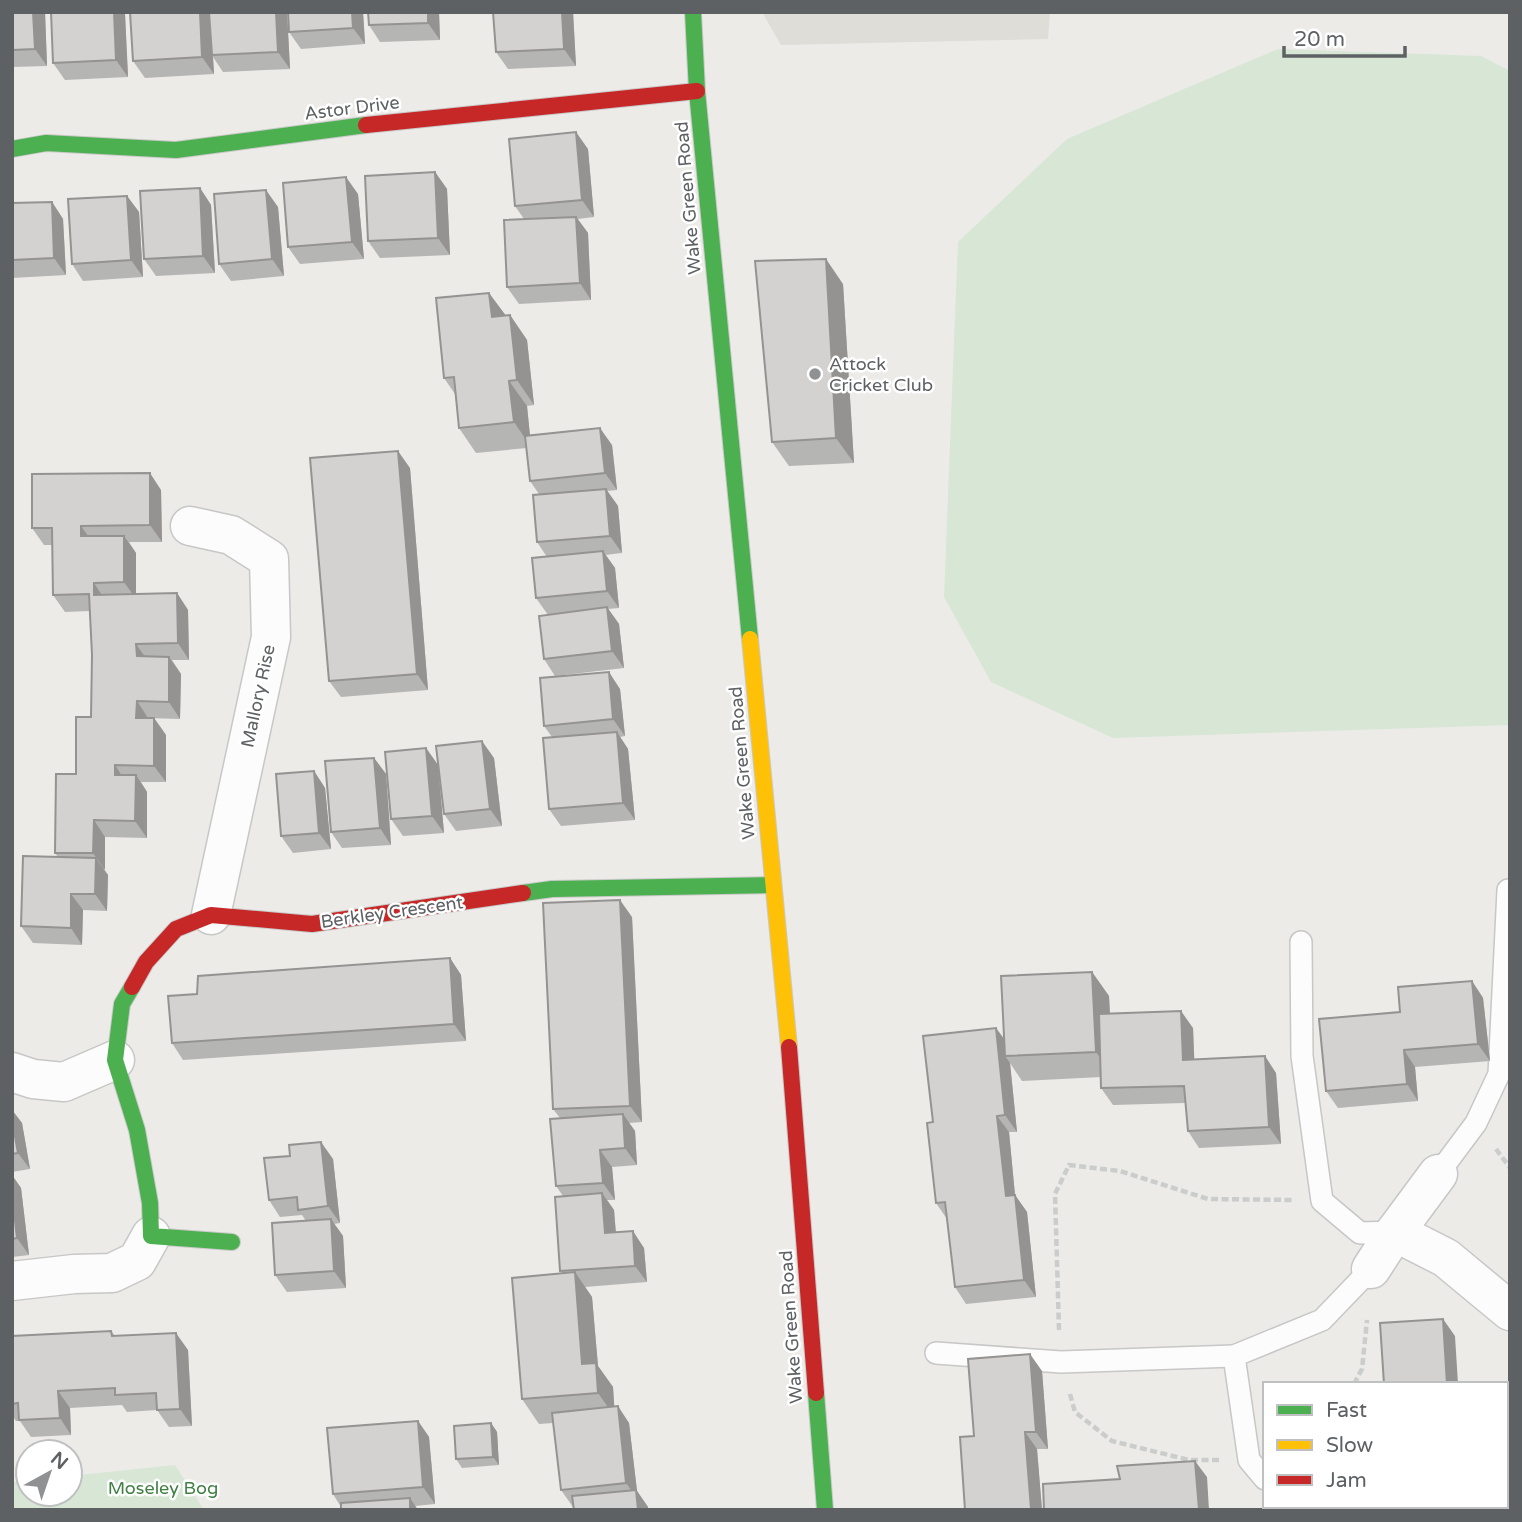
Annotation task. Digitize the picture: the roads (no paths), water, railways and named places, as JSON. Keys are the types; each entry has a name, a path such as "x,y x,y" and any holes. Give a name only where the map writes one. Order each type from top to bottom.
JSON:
{"street":[{"name":"Wake Green Road","path":"693,12 697,91 787,1021 825,1510"},
{"name":"Astor Drive","path":"12,149 46,142 176,150 372,124 697,91"},
{"name":"Mallory Rise","path":"190,526 231,535 269,559 271,637 211,915"},
{"name":"Berkley Crescent","path":"151,1236 149,1203 137,1130 115,1060 122,1004 146,962 176,929 211,915 312,924 552,889 773,885"},
{"path":"12,1072 33,1079 64,1082 115,1060"},
{"path":"1371,1269 1395,1231 1438,1174"},
{"path":"1395,1231 1446,1258 1510,1311"},
{"path":"12,1281 112,1273 137,1261 151,1236 232,1242"}],"lane":[{"path":"1438,1174 1476,1123 1499,1074 1508,890"},
{"path":"1301,942 1302,1056 1322,1201 1360,1233 1395,1231"},
{"path":"936,1353 1061,1362 1234,1356 1322,1320 1371,1269"},
{"path":"1234,1356 1249,1460 1263,1477"}],"place":[{"name":"Attock Cricket Club","path":"815,374"}],"park label":[{"name":"Moseley Bog","path":"163,1488"}]}
